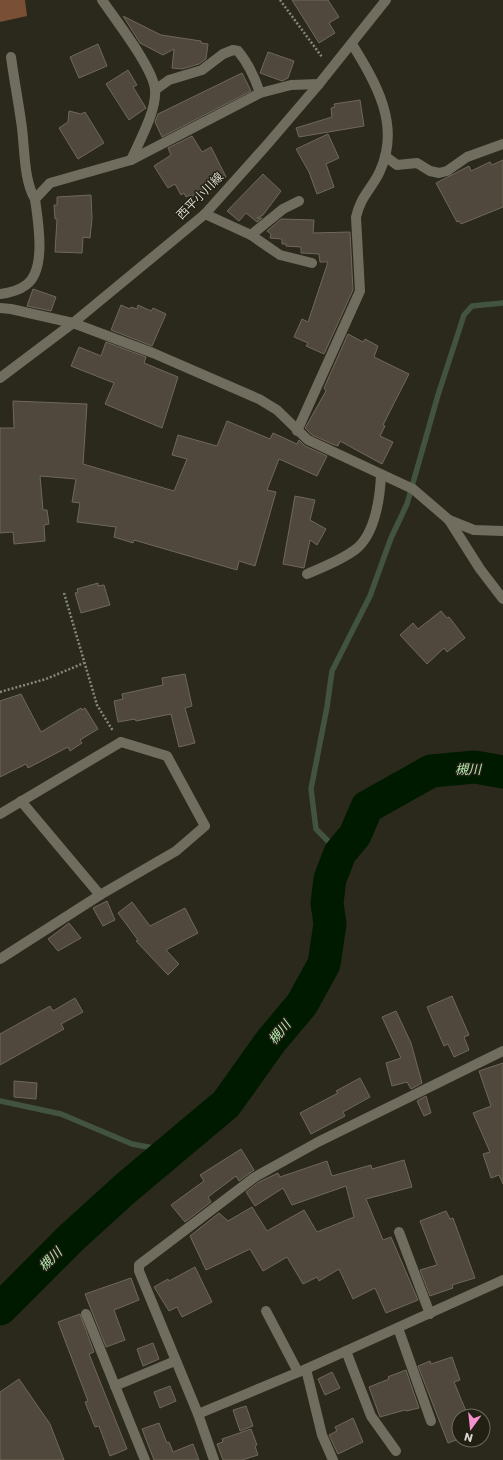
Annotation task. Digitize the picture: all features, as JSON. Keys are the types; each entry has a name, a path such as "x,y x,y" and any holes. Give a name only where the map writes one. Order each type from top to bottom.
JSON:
{"street":[{"path":"102,0 147,68 155,90 151,116 131,160"},
{"name":"西平小川線","path":"0,378 73,323 205,214 319,84 386,0"},
{"path":"298,431 360,291 356,217 358,206 380,172 385,156 388,128 386,111 368,71 352,44"},
{"path":"155,90 169,80 202,70 223,54 233,50 238,51 244,59 256,80 260,93"},
{"path":"0,294 14,292 27,284 36,269 40,253 40,235 35,199 31,193 26,166 22,122 11,57"},
{"path":"35,199 50,183 131,160 260,93 291,85 319,84"},
{"path":"385,156 390,162 397,165 417,164 430,171 439,173 447,171 466,157 503,144"},
{"path":"251,235 283,209 299,201"},
{"path":"205,214 251,235 280,255 312,263"},
{"path":"0,308 11,309 73,323 153,353 259,399 277,410 308,440 413,489 449,520 480,569 503,599"},
{"path":"307,574 333,563 357,549 366,537 380,499 381,475"},
{"path":"449,520 474,530 503,531"},
{"path":"0,814 121,742 167,756 205,826 176,851 100,895 0,959"},
{"path":"21,801 100,895"},
{"path":"214,1460 198,1414 139,1271 139,1265 255,1177 318,1142 503,1051"},
{"path":"399,1232 430,1314"},
{"path":"198,1414 302,1371 503,1280"},
{"path":"266,1311 302,1371 332,1460"},
{"path":"86,1314 145,1460"},
{"path":"398,1328 431,1421"},
{"path":"346,1351 371,1416 396,1451"},
{"path":"115,1386 175,1360"}],"path":[{"path":"280,0 331,69"},
{"path":"64,593 97,705 121,742"},
{"path":"0,692 46,679 84,663"}],"shaded area":[{"path":"0,0 25,0 27,16 0,22"}],"building":[{"path":"292,0 328,0 339,17 329,23 335,33 319,43"},
{"path":"123,16 161,35 201,41 201,43 208,44 206,59 199,64 182,69 172,68 174,49 163,55 140,43"},
{"path":"98,44 107,66 79,78 70,57"},
{"path":"268,52 294,61 288,78 282,81 260,73"},
{"path":"128,70 137,85 133,87 146,108 129,120 106,84"},
{"path":"242,73 251,91 162,137 155,122 158,114"},
{"path":"360,100 364,126 299,137 296,128 332,117 331,108 335,107 334,104"},
{"path":"69,111 81,114 85,112 104,143 78,159 59,128 68,122"},
{"path":"328,134 339,158 326,164 334,187 317,194 309,172 296,149"},
{"path":"192,136 202,152 211,147 226,177 191,197 190,195 186,197 184,193 181,195 175,184 168,188 154,166 171,155 168,148"},
{"path":"503,160 503,207 461,224 459,221 457,222 436,183 469,166 471,171 490,162 492,165"},
{"path":"263,174 281,191 263,215 257,218 262,218 257,222 246,213 239,221 227,211"},
{"path":"91,195 92,219 90,238 83,237 82,253 55,252 57,219 55,219 54,205 57,205 57,197"},
{"path":"281,219 314,220 313,233 350,232 353,290 324,354 306,346 308,343 294,337 302,319 308,322 328,262 320,262 319,254 301,253 301,247 286,246 286,244 282,244 282,239 270,238 271,234 267,231"},
{"path":"33,289 56,297 51,311 27,306"},
{"path":"121,305 130,309 131,307 137,309 138,305 151,311 153,308 166,314 152,346 111,330"},
{"path":"348,334 363,342 365,339 378,346 374,357 409,374 383,425 385,426 380,436 393,442 382,464 340,441 338,446 312,435 305,428 326,391 324,388"},
{"path":"106,342 146,357 144,363 178,377 162,428 105,404 114,383 71,366 79,347 101,356"},
{"path":"13,401 87,404 83,464 174,491 187,459 172,455 178,435 217,446 227,421 270,439 273,433 297,444 299,440 305,446 327,456 317,476 279,459 267,490 276,492 255,566 239,561 237,570 134,540 133,543 114,537 116,527 77,522 80,503 72,502 76,479 40,476 43,510 47,510 49,524 44,525 45,541 14,544 13,532 0,533 0,428 14,428"},
{"path":"295,496 315,500 310,520 326,529 317,545 310,540 304,568 283,564"},
{"path":"98,583 98,586 104,585 110,605 81,613 75,593 78,592 77,589"},
{"path":"441,611 447,618 449,617 465,638 447,652 444,648 427,664 400,635 413,623 418,629"},
{"path":"185,674 192,706 185,708 195,743 179,747 171,714 136,721 135,719 118,722 114,701 123,699 122,694 163,685 162,678"},
{"path":"21,694 41,732 81,708 82,710 85,708 98,729 80,740 82,743 70,751 68,747 28,768 26,764 0,777 0,701"},
{"path":"107,901 115,920 103,926 93,908"},
{"path":"132,902 150,926 185,908 198,933 166,950 179,964 168,975 136,941 138,940 118,913"},
{"path":"69,923 81,938 58,951 48,939"},
{"path":"452,996 469,1035 464,1037 469,1050 454,1057 448,1044 444,1046 427,1007"},
{"path":"75,998 83,1012 61,1024 64,1029 0,1065 0,1034 50,1006 53,1011"},
{"path":"396,1011 411,1043 422,1083 411,1089 407,1082 392,1086 386,1063 401,1058 382,1017"},
{"path":"503,1063 503,1184 499,1175 491,1178 483,1154 490,1152 473,1113 491,1106 479,1071"},
{"path":"360,1078 370,1097 343,1112 345,1116 311,1134 300,1113 338,1093 336,1091"},
{"path":"14,1081 37,1083 36,1099 14,1097"},
{"path":"426,1096 431,1113 424,1116 417,1101"},
{"path":"241,1149 254,1170 239,1181 236,1176 208,1197 211,1202 185,1222 171,1205 204,1181 200,1175"},
{"path":"404,1160 412,1187 366,1199 383,1240 391,1237 418,1300 386,1313 375,1288 353,1299 339,1269 319,1281 317,1277 303,1284 287,1257 263,1271 250,1249 206,1270 190,1236 219,1213 228,1221 252,1207 267,1231 304,1210 317,1232 354,1217 346,1186 292,1205 283,1188 255,1206 246,1192 259,1182 278,1173 280,1177 327,1161 332,1176 371,1165 372,1169"},
{"path":"446,1211 450,1219 453,1218 475,1278 452,1285 453,1288 430,1296 420,1270 437,1265 420,1221"},
{"path":"195,1267 212,1302 182,1317 177,1307 169,1311 154,1287"},
{"path":"131,1278 139,1300 114,1310 125,1340 106,1347 85,1294"},
{"path":"80,1314 94,1352 89,1354 127,1449 110,1456 99,1426 95,1427 85,1402 88,1401 58,1322"},
{"path":"153,1343 159,1359 143,1366 137,1349"},
{"path":"452,1357 460,1380 454,1382 465,1408 451,1408 451,1442 448,1443 418,1366 430,1361 431,1364"},
{"path":"406,1370 419,1408 380,1417 369,1387 389,1379 388,1377 390,1376"},
{"path":"332,1372 340,1388 325,1395 318,1379"},
{"path":"19,1379 50,1424 64,1460 0,1460 0,1392"},
{"path":"170,1386 176,1401 160,1408 154,1392"},
{"path":"246,1406 253,1426 240,1431 233,1410"},
{"path":"353,1418 363,1442 338,1454 329,1435 337,1431 335,1427"},
{"path":"159,1423 167,1443 169,1442 173,1452 193,1444 199,1460 154,1460 142,1429"},
{"path":"251,1429 257,1445 255,1446 258,1455 242,1460 223,1460 217,1444 223,1442 222,1439"}],"waterway":[{"path":"340,853 316,829 311,789 327,707 332,671 370,596 391,538 407,504 438,395 464,315 472,306 503,303"},
{"name":"槻川","path":"0,1309 72,1237 126,1188 226,1104 271,1041 302,1004 324,964 330,924 327,903 330,879 340,853 355,835 367,807 431,771 475,767 503,772"},
{"path":"0,1101 61,1114 132,1144 169,1151"}]}
